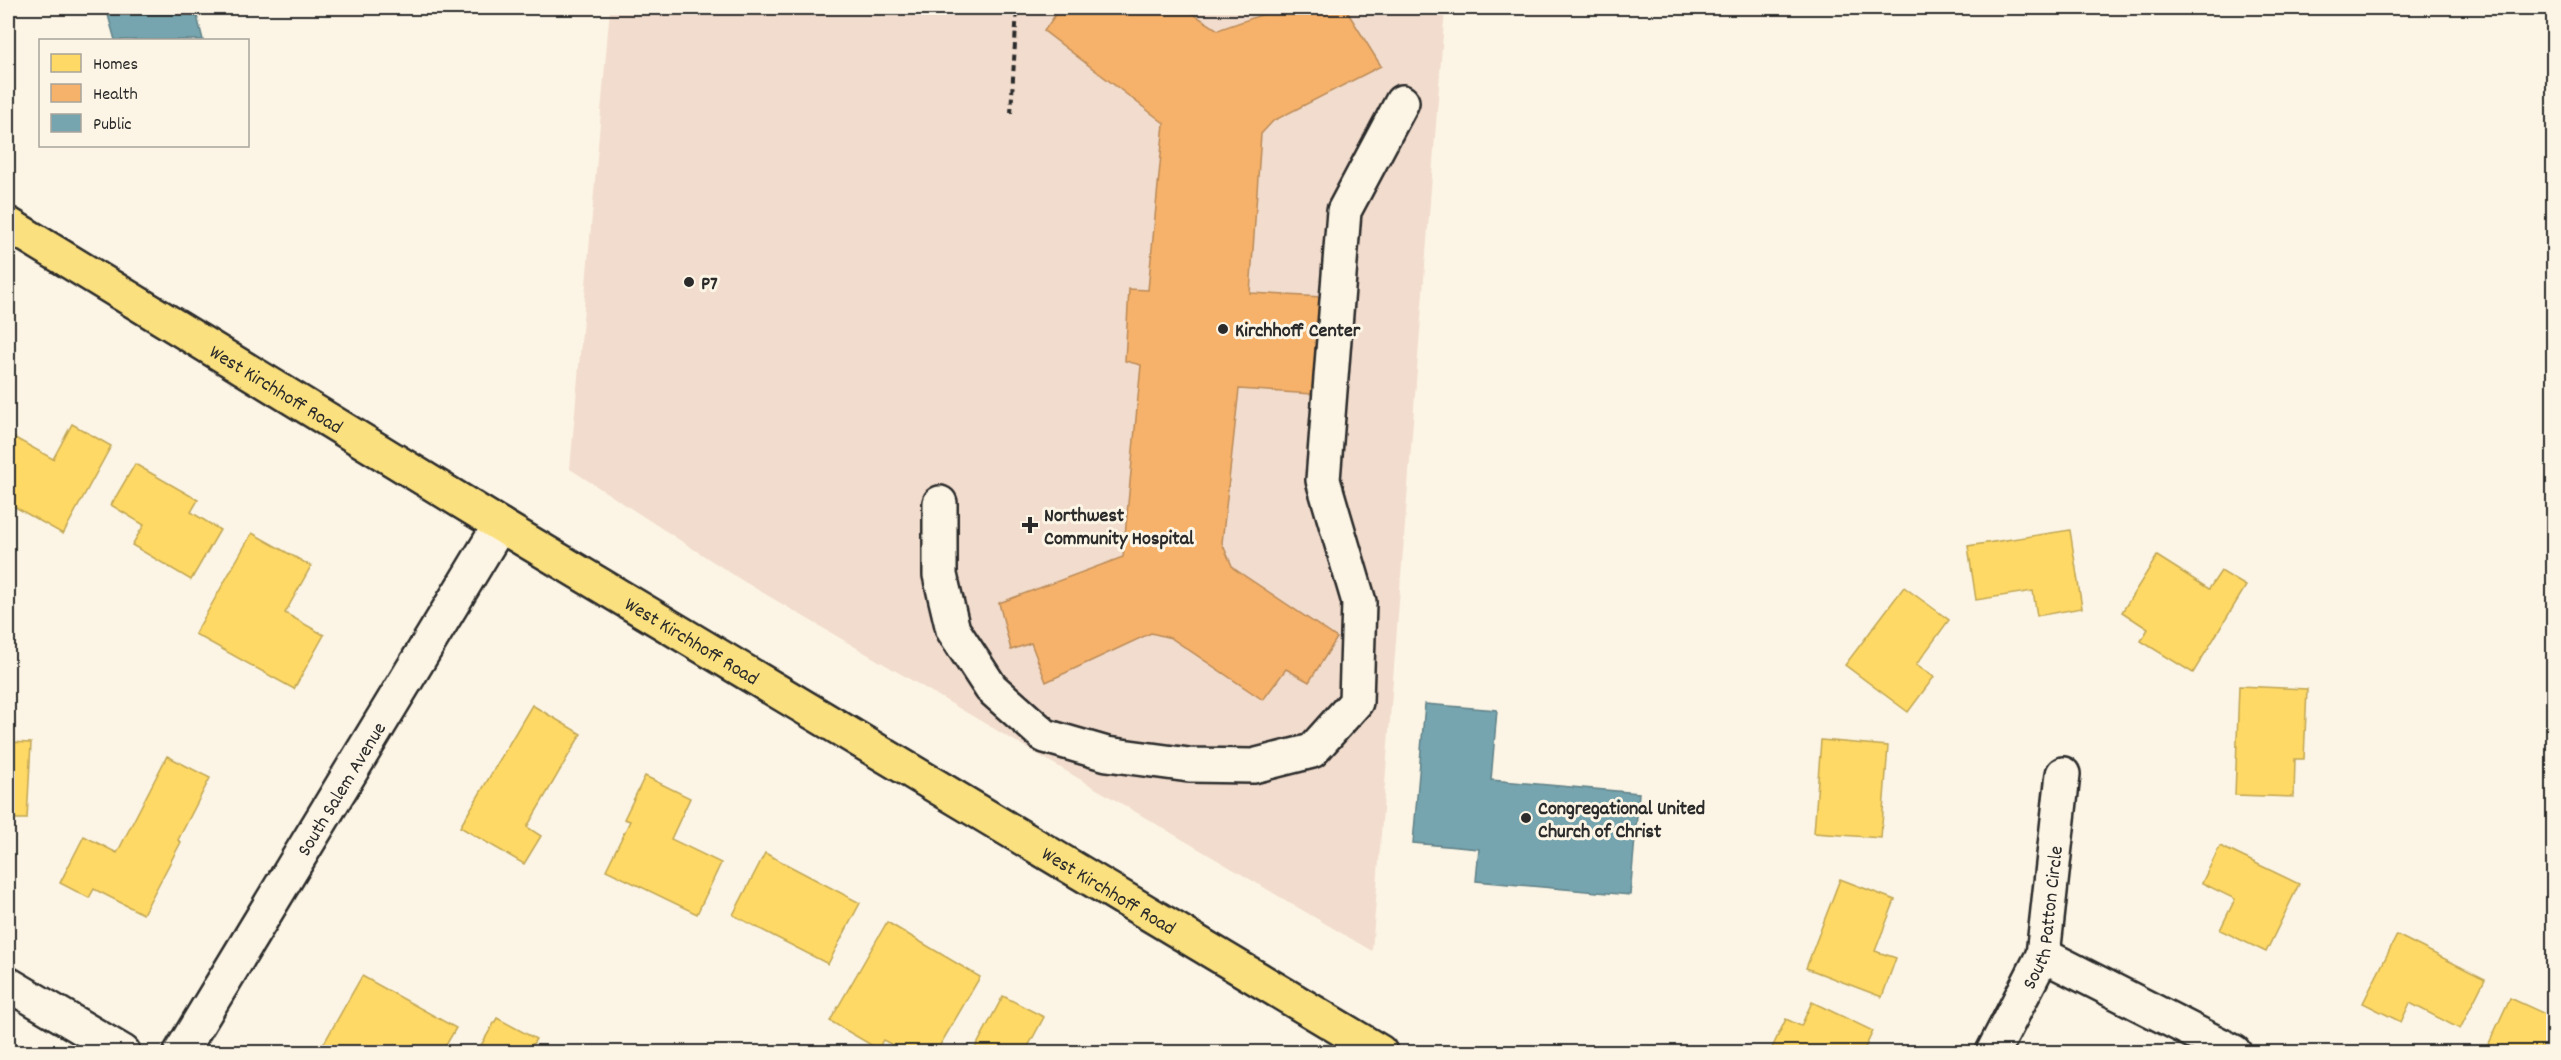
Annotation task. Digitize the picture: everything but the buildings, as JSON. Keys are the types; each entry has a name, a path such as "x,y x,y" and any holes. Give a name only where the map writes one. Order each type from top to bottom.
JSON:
{"main road":[{"name":"West Kirchhoff Road","path":"8,224 500,525 1371,1050"}],"street":[{"path":"940,503 940,574 953,630 991,688 1045,736 1107,754 1190,765 1253,766 1312,751 1356,702 1359,602 1323,480 1344,211 1402,102"},
{"name":"South Salem Avenue","path":"181,1053 500,525"},
{"name":"South Patton Circle","path":"1993,1053 2043,955 2063,774"},
{"path":"2043,955 2234,1053"},
{"path":"8,984 123,1053"}],"path":[{"path":"1011,113 1017,8"}],"shaded area":[{"name":"Northwest Community Hospital","path":"610,8 1445,8 1372,951 743,581 570,469"}],"place":[{"name":"P7","path":"689,282"},
{"name":"Kirchhoff Center","path":"1223,329"},
{"name":"Northwest Community Hospital","path":"1030,525"},
{"name":"Congregational United Church of Christ","path":"1526,818"}]}
